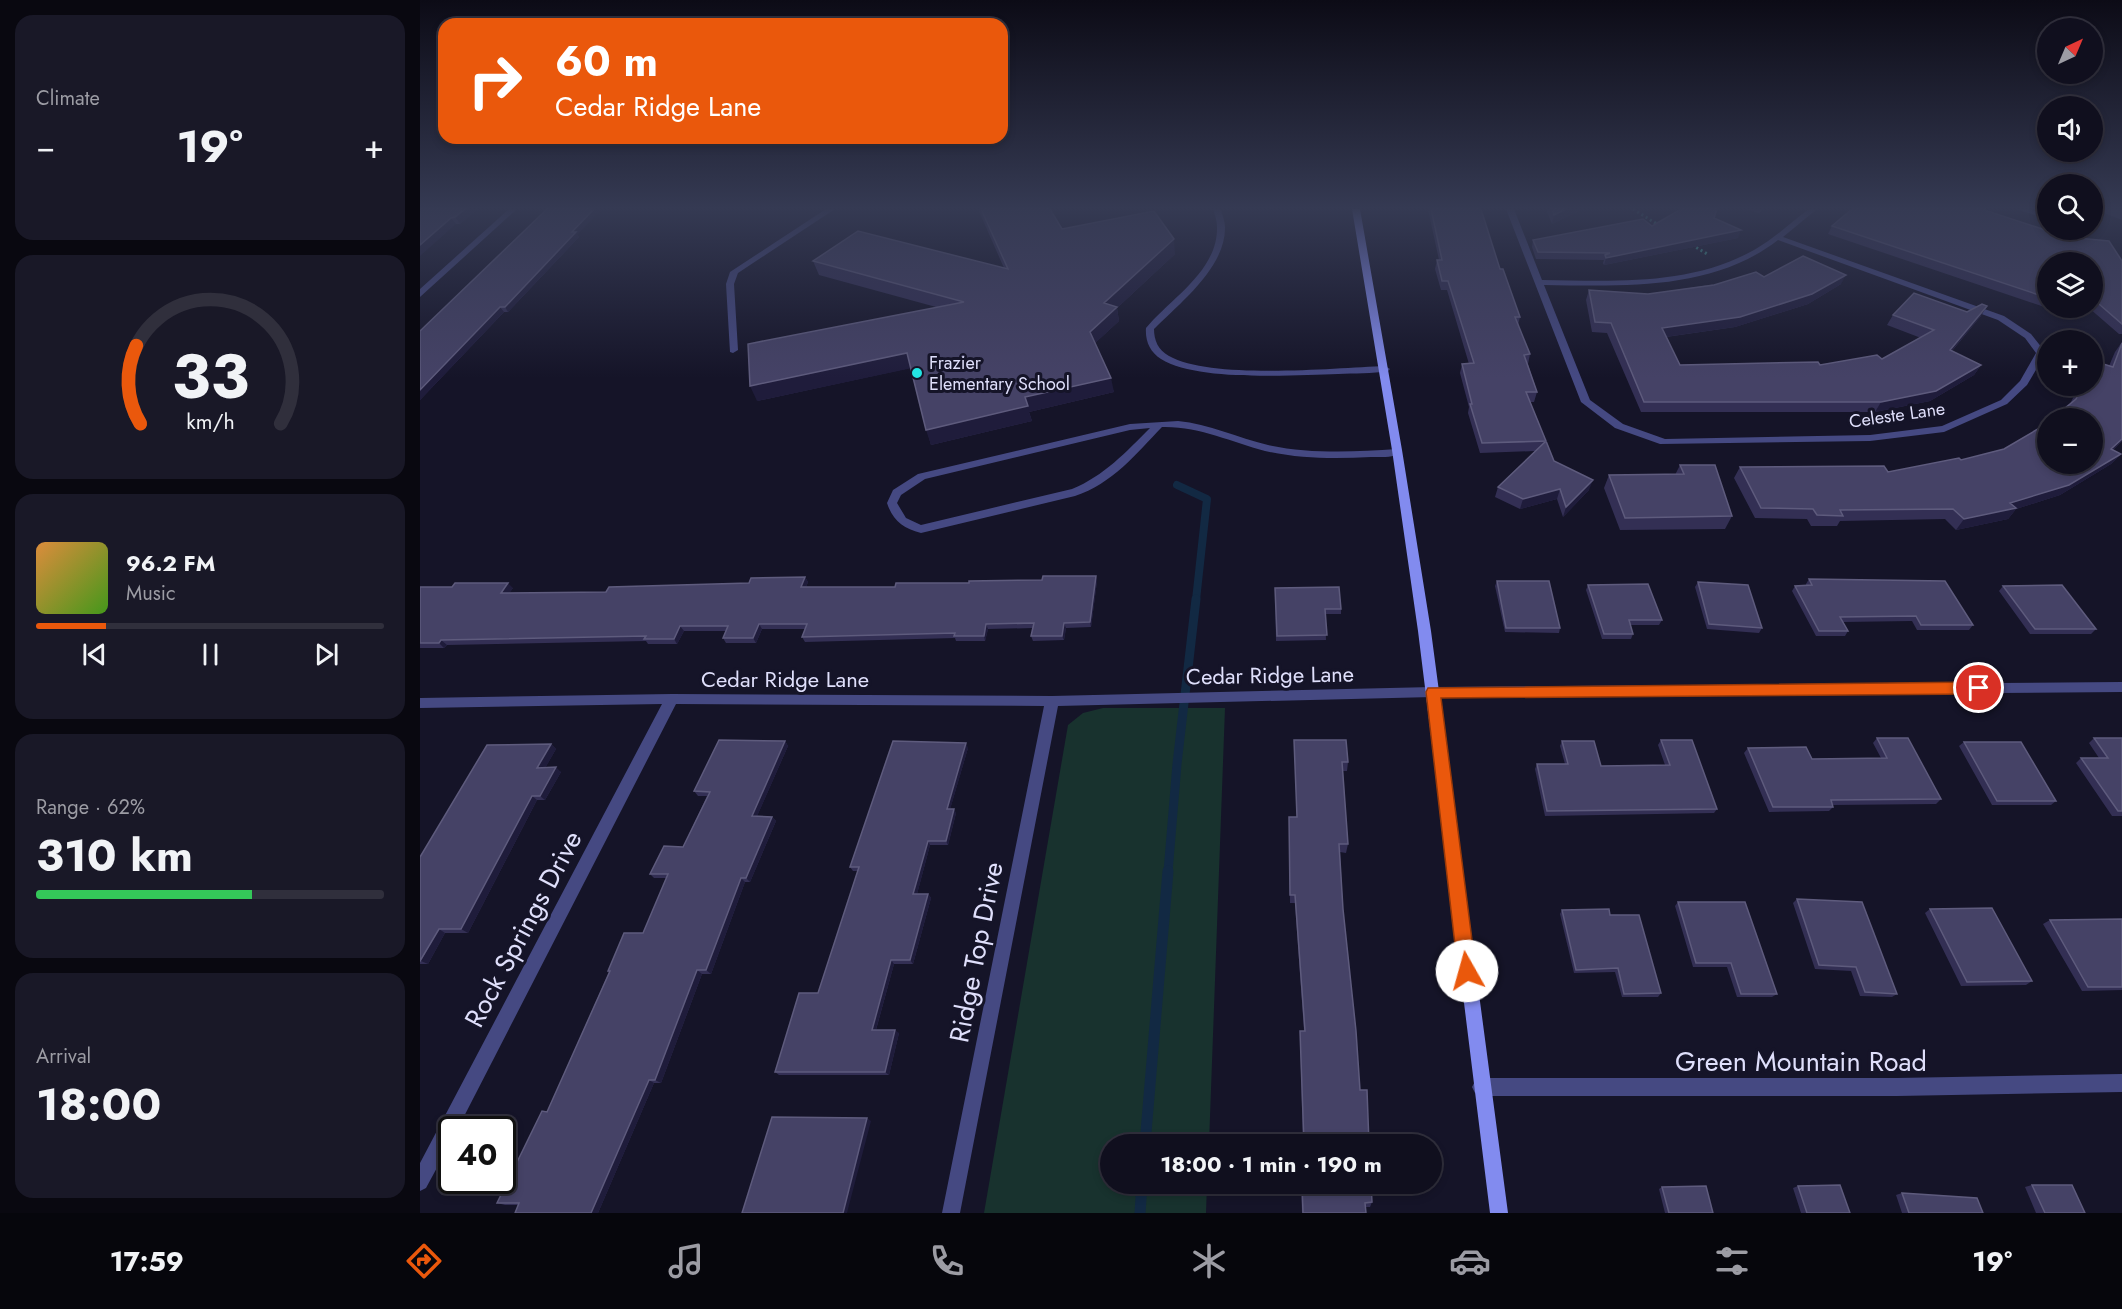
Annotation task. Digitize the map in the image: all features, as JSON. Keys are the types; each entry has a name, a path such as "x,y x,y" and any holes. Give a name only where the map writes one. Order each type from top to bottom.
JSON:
{"street":[{"path":"420,294 451,266"},
{"path":"734,350 730,284 734,272 744,266"},
{"path":"1206,266 1150,328 1149,339 1155,349 1166,358 1185,366 1248,372 1385,369"},
{"path":"1366,266 1385,369 1433,692 1481,1087 1499,1213"},
{"path":"1533,266 1540,282 1628,283 1686,276 1724,266"},
{"name":"Celeste Lane","path":"1540,282 1586,402 1619,426 1664,441 1870,438 1944,429 2004,402 2024,383 2041,353 2028,336 2001,318 1855,266"},
{"path":"1159,425 1105,478 1075,492 921,529 903,524 895,513 892,503 897,493 922,476 1130,427 1159,425 1194,426 1278,450 1310,454 1363,455 1397,452"},
{"name":"Cedar Ridge Lane","path":"420,704 672,699 1052,701 1433,692 2122,687"},
{"name":"Rock Springs Drive","path":"420,1182 672,699"},
{"name":"Ridge Top Drive","path":"951,1213 1052,701"},
{"name":"Green Mountain Road","path":"1481,1087 1897,1087 2122,1083"}],"green space":[{"path":"1103,708 1225,708 1209,1134 1100,1134 1100,1194 1207,1194 1206,1213 984,1213 1068,725 1083,713"}],"building":[{"path":"488,266 544,266 505,307 500,307 420,390 420,331"},
{"path":"830,266 995,266 1008,269 1006,266 1145,266 1104,303 1117,307 1090,332 1111,378 1025,397 1028,406 926,430 907,353 750,386 748,344 964,302"},
{"path":"1438,266 1499,266 1500,269 1503,269 1520,317 1515,317 1530,354 1524,355 1537,392 1526,392 1546,441 1482,443 1470,404 1472,404 1462,364 1474,363 1448,281 1442,281"},
{"path":"1785,266 1825,266 1846,275 1812,294 1740,317 1662,328 1680,365 1818,362 1820,365 1877,355 1882,359 1934,330 1893,315 1914,293 1967,312 1982,304 1987,306 1950,350 1981,365 1936,391 1881,402 1644,402 1611,323 1595,322 1589,290 1648,294 1714,285 1756,272 1764,277"},
{"path":"1951,266 2037,266 2037,294"},
{"path":"2103,266 2122,266 2122,324 2103,308"},
{"path":"2122,343 2122,439 2111,449 2121,454 2103,465 2103,408 2065,408 2077,396 2103,396 2103,364 2113,367"},
{"path":"2037,430 2037,474 2087,474 2069,485 2010,503 2016,508 1964,519 1953,509 1840,510 1843,516 1817,515 1813,509 1761,508 1740,467 1884,466 1888,472 1959,458 1961,460 2004,449"},
{"path":"1546,441 1554,461 1593,480 1566,507 1560,489 1523,499 1498,487"},
{"path":"1680,465 1715,465 1732,516 1625,518 1609,475 1684,474"},
{"path":"1043,576 1096,576 1090,622 1064,623 1062,636 1031,636 1034,623 986,624 984,636 954,636 955,633 802,637 807,624 759,624 753,638 723,638 728,626 680,626 674,639 644,639 646,636 441,640 439,643 420,643 420,587 452,587 455,583 508,583 501,593 606,592 609,587 749,583 751,578 805,577 801,587 895,587 896,583 1042,580"},
{"path":"1809,579 1945,581 1973,625 1921,625 1916,616 1840,617 1848,631 1819,631 1795,586 1812,585"},
{"path":"1497,581 1549,581 1560,628 1506,628"},
{"path":"1698,582 1748,585 1762,628 1709,624"},
{"path":"1648,584 1662,620 1629,620 1633,634 1604,634 1588,585"},
{"path":"2062,585 2096,629 2035,629 2003,586"},
{"path":"1339,587 1341,609 1325,609 1327,635 1277,636 1275,588"},
{"path":"1877,738 1908,738 1941,799 1831,800 1833,807 1773,807 1748,748 1806,747 1812,759 1887,758"},
{"path":"2094,738 2122,738 2122,811 2118,811 2081,758 2108,758"},
{"path":"719,740 785,741 752,816 772,817 746,878 741,878 706,970 697,970 655,1080 649,1080 591,1213 515,1213 519,1203 497,1203 501,1194 516,1194 516,1164 542,1111 547,1112 610,971 608,971 624,933 643,933 668,874 650,874 664,846 683,847 710,792 694,791"},
{"path":"1294,740 1346,740 1348,762 1342,762 1348,844 1339,844 1360,1090 1367,1090 1369,1134 1304,1134 1300,1031 1305,1031 1295,895 1290,895 1289,817 1297,817"},
{"path":"1661,740 1692,740 1717,809 1547,811 1537,764 1568,764 1562,741 1594,741 1601,766 1670,765"},
{"path":"893,741 966,743 947,809 954,809 946,841 928,841 913,894 928,894 910,960 891,960 872,1030 895,1030 885,1072 775,1072 799,993 818,993 859,867 850,867"},
{"path":"1964,742 2021,742 2056,801 1997,801"},
{"path":"551,744 537,768 556,767 540,796 532,796 461,929 439,929 420,961 420,857 487,745"},
{"path":"1797,899 1862,902 1897,994 1865,992 1856,967 1819,965"},
{"path":"1678,902 1745,902 1777,994 1741,994 1731,963 1696,963"},
{"path":"1992,908 2032,981 1967,982 1930,909"},
{"path":"1609,909 1610,915 1639,915 1661,993 1624,994 1618,968 1576,970 1562,910"},
{"path":"2122,919 2122,987 2088,987 2050,920"},
{"path":"772,1117 867,1118 843,1213 742,1213"},
{"path":"1840,1185 1850,1213 1807,1213 1798,1186"},
{"path":"2032,1185 2072,1185 2085,1213 2045,1213"},
{"path":"1706,1186 1713,1213 1669,1213 1662,1187"},
{"path":"1902,1193 1977,1198 1983,1213 1909,1213"},
{"path":"1302,1194 1372,1194 1372,1202 1365,1203 1366,1213 1303,1213"}],"waterway":[{"path":"1177,485 1207,499 1196,600"},
{"path":"1168,872 1177,764 1196,599"},
{"path":"1146,1134 1168,871"},
{"path":"1140,1213 1141,1194"}],"place":[{"name":"Frazier Elementary School","path":"917,373"}],"route":[{"path":"1467,971 1433,692 1979,688"}]}
